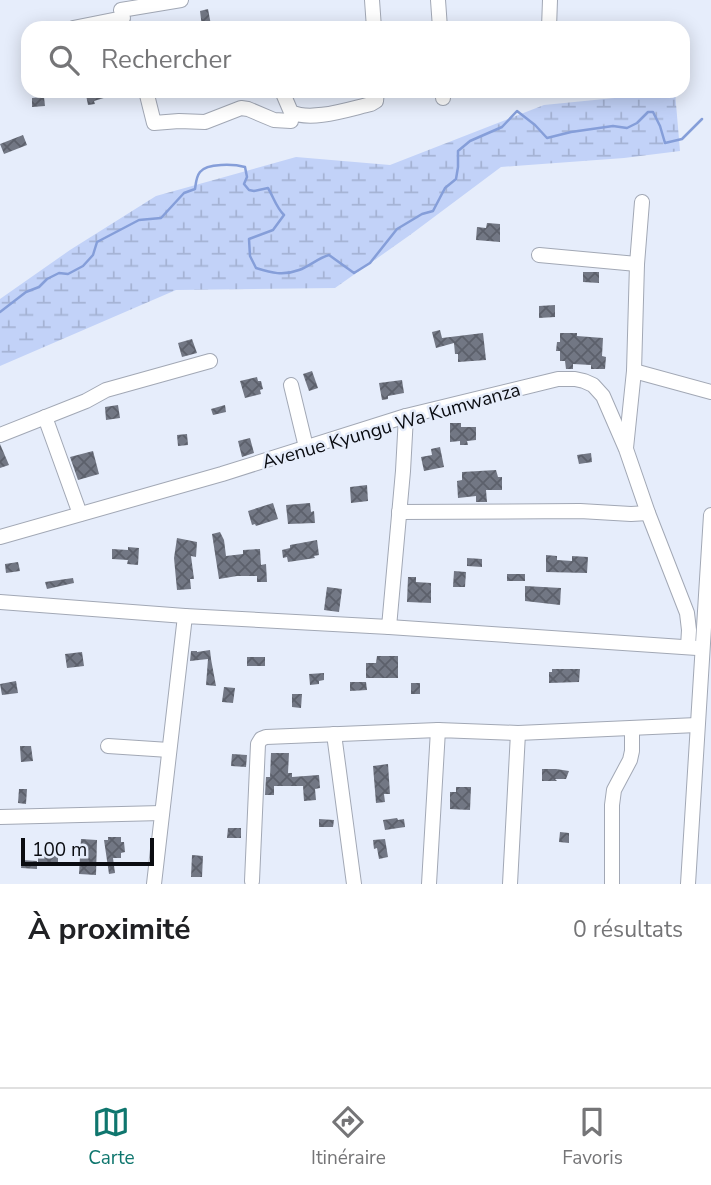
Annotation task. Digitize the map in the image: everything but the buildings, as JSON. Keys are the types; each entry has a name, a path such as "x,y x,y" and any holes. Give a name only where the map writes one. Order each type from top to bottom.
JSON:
{"street":[{"path":"98,21 181,0"},
{"path":"372,0 374,21"},
{"path":"438,0 440,21"},
{"path":"549,21 550,0"},
{"path":"148,98 155,123 205,122 241,108 274,120 291,121"},
{"path":"285,98 291,112 299,116 313,116 371,104 376,98"},
{"path":"625,449 634,371 642,202"},
{"path":"539,255 637,264"},
{"path":"0,435 86,401 106,390 210,361"},
{"path":"634,371 711,392"},
{"name":"Avenue Kyungu Wa Kumwanza","path":"0,537 406,416 558,379 575,379 593,385 603,396 687,613 695,648"},
{"path":"291,385 306,447"},
{"path":"389,627 406,416"},
{"path":"45,417 80,514"},
{"path":"399,512 648,513"},
{"path":"688,884 697,725 706,670 695,648 711,515"},
{"path":"0,602 695,648"},
{"path":"155,884 185,616"},
{"path":"252,881 258,744 266,737 438,730 518,733 697,725"},
{"path":"612,884 612,805 614,790 630,760 632,728"},
{"path":"429,884 438,730"},
{"path":"510,884 518,733"},
{"path":"334,734 354,884"},
{"path":"108,746 169,750"},
{"path":"0,817 162,813"}],"green space":[{"path":"615,98 676,98 680,151 501,167 335,288 176,290 0,366 0,299 70,250 156,196 296,157 390,165 544,105"}],"waterway":[{"path":"0,312 47,279 59,273 68,274 83,266 93,255 97,242 139,220 161,218 184,193 195,189 199,174 208,167 245,167 247,177 244,184 254,191 268,188 284,215 273,230 249,239 250,256 256,268 288,273 329,255 354,273 370,263 397,229 422,214 433,211 445,188 456,179 458,151 470,141 502,127 517,111 547,138 613,126 627,128 648,112 653,112 665,143 682,139 702,119"}]}
